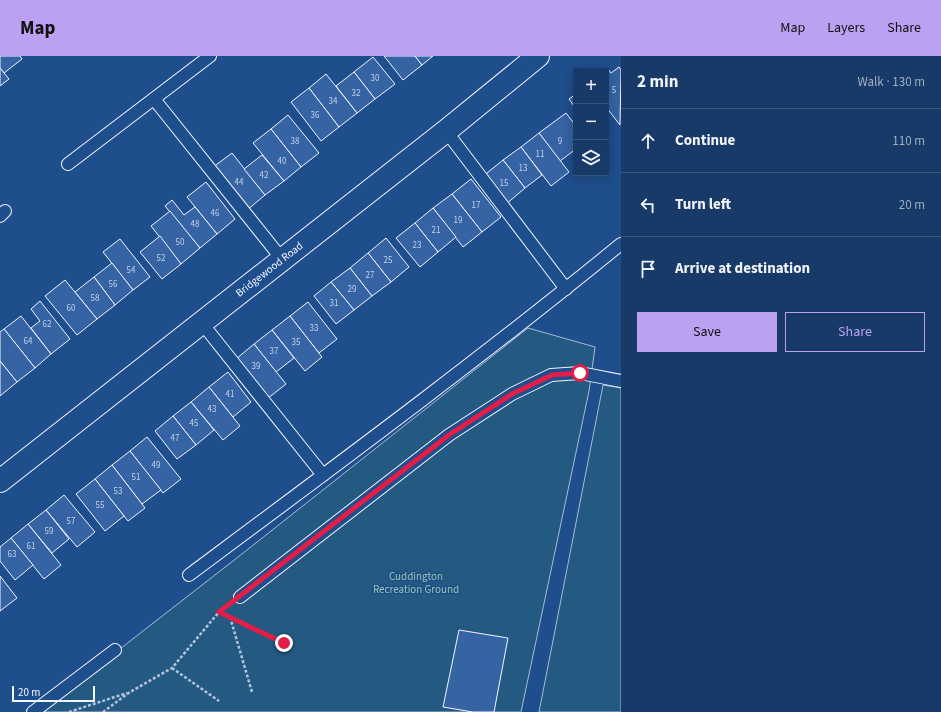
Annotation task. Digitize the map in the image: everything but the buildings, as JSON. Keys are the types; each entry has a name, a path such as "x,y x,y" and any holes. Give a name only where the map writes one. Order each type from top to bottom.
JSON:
{"street":[{"name":"Bridgewood Road","path":"0,481 201,322 446,132 538,56"}],"lane":[{"path":"68,164 210,56"},
{"path":"154,99 282,259"},
{"path":"446,132 566,288"},
{"path":"189,575 323,475 621,244"},
{"path":"201,322 323,475"},
{"path":"240,597 449,435 512,394 552,375 580,373 621,381"},
{"path":"33,712 115,650"}],"path":[{"path":"103,712 130,692 172,668 219,612 240,597"},
{"path":"219,612 284,643"},
{"path":"230,617 252,692"},
{"path":"172,668 219,701"},
{"path":"68,712 130,692"}],"green space":[{"name":"Cuddington Recreation Ground","path":"528,328 595,347 589,391 521,712 39,712 247,550"},
{"path":"603,385 621,388 621,712 539,712"}],"route":[{"path":"284,643 219,612 449,435 512,394 552,375 580,373"}]}
